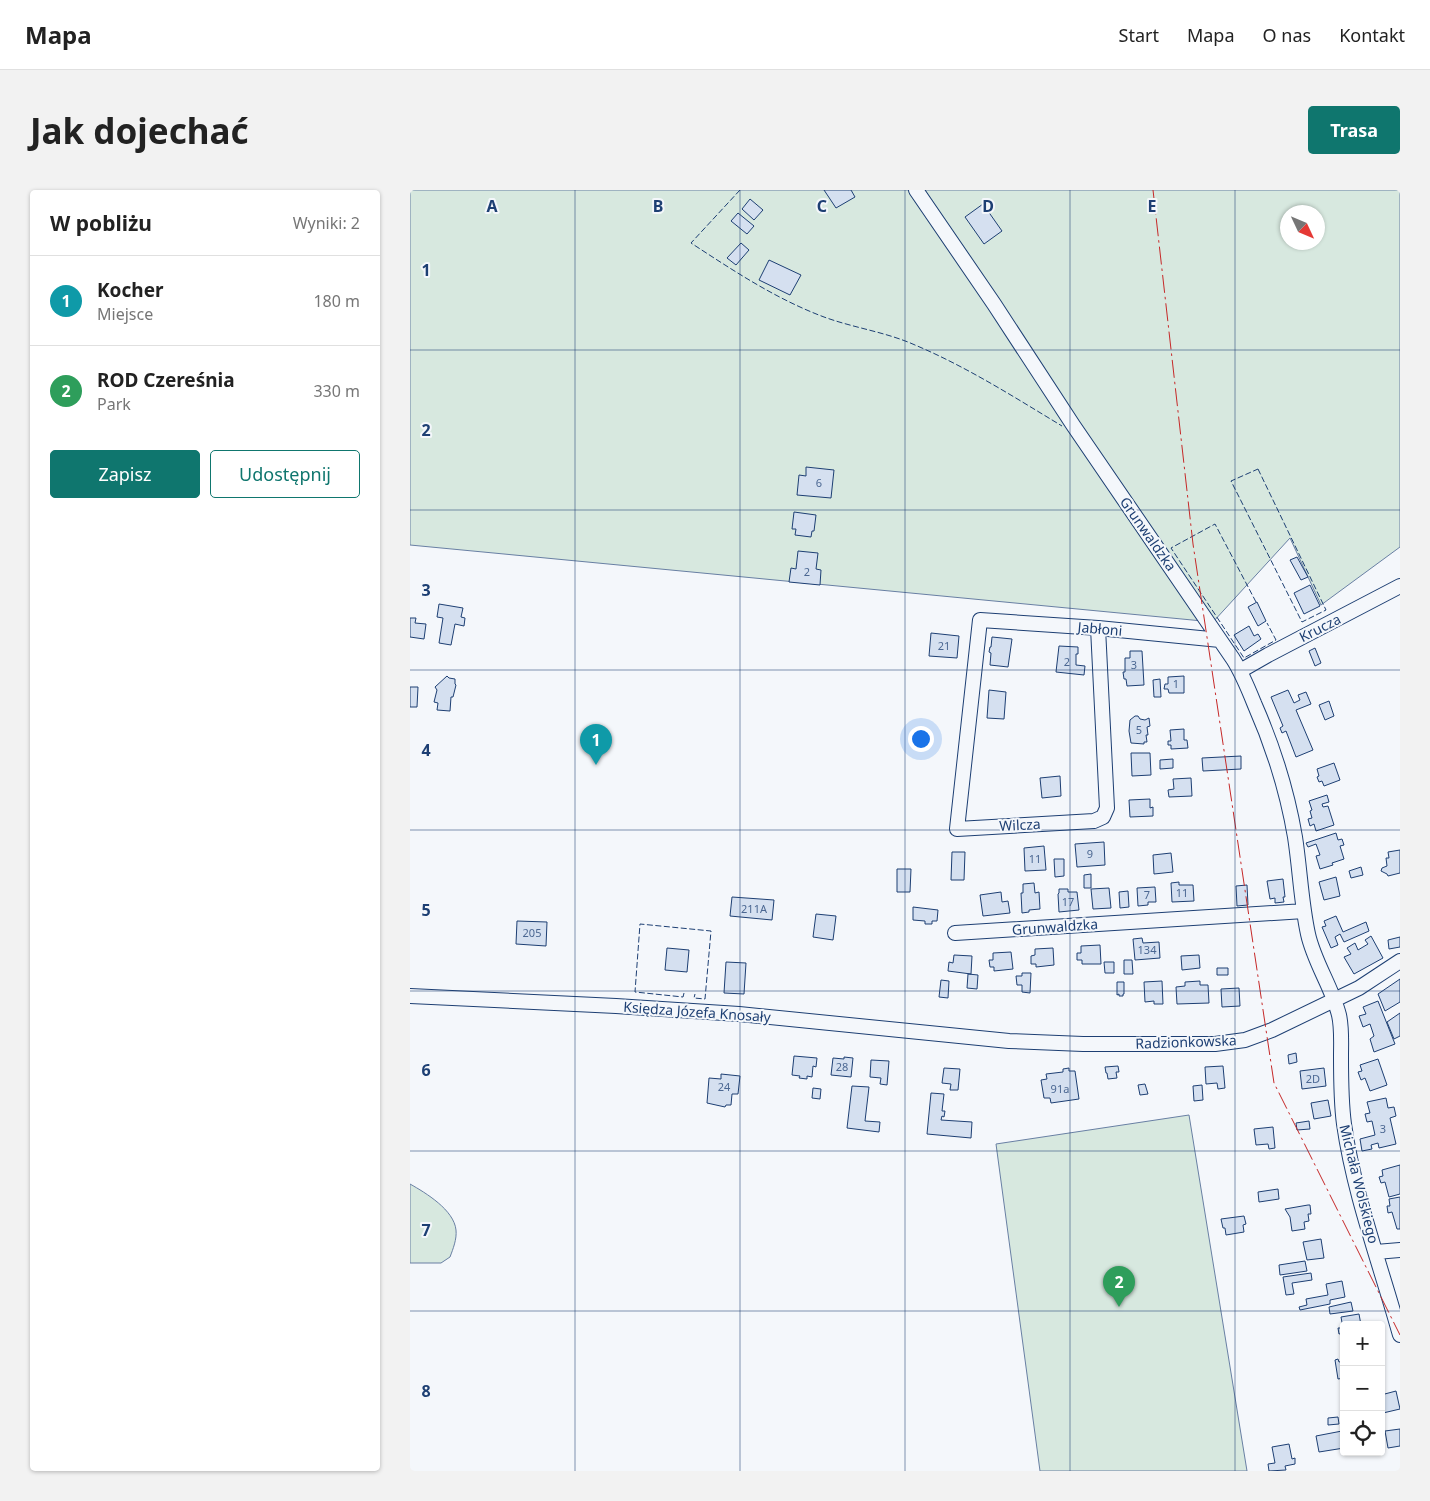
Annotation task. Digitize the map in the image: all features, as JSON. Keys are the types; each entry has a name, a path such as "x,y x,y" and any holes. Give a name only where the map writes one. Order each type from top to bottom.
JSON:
{"street":[{"name":"Grunwaldzka","path":"916,190 994,304 1072,425 1240,671 1267,733 1284,784 1295,837 1308,935 1334,1001"},
{"name":"Krucza","path":"1240,671 1400,586"},
{"name":"Jabłoni","path":"980,620 1098,628 1220,640"},
{"name":"Wilcza","path":"980,620 957,829 1094,821 1103,817 1107,808 1098,628"},
{"name":"Grunwaldzka","path":"955,933 1304,911"},
{"name":"Radzionkowska","path":"982,1038 1083,1044 1184,1044 1245,1040 1272,1030 1334,1001 1359,988 1400,961"},
{"name":"Księdza Józefa Knosały","path":"410,996 616,1006 730,1014 982,1038"},
{"name":"Michała Wolskiego","path":"1334,1001 1341,1025 1341,1096 1349,1150 1365,1217 1400,1336"},
{"path":"1376,1252 1400,1250"}],"shaded area":[{"path":"410,190 1400,190 1400,547 1321,605 1290,538 1213,622 410,545"},
{"path":"1189,1115 1247,1471 1040,1471 996,1144"},
{"path":"410,1184 424,1192 445,1209 454,1223 456,1233 450,1257 441,1263 410,1263"}],"building":[{"path":"824,190 851,190 855,197 836,208"},
{"path":"750,199 763,210 754,220 742,209"},
{"path":"983,204 1002,231 984,244 965,217"},
{"path":"738,213 754,226 747,234 731,221"},
{"path":"741,243 749,250 736,265 727,258"},
{"path":"769,260 801,275 790,295 759,280"},
{"path":"806,467 834,470 831,498 797,495 799,475 806,476"},
{"path":"794,512 816,515 814,531 812,531 811,537 795,535 796,529 792,529"},
{"path":"798,551 818,553 816,569 821,570 820,585 789,582 791,568 796,569"},
{"path":"1297,557 1308,577 1301,580 1290,560"},
{"path":"1310,585 1320,606 1304,614 1294,593"},
{"path":"1257,602 1266,621 1258,626 1248,607"},
{"path":"439,604 463,608 461,617 465,618 464,626 455,624 451,645 439,643 443,618 437,617"},
{"path":"410,618 416,618 415,623 426,624 424,639 410,637"},
{"path":"1249,626 1254,636 1258,634 1261,639 1244,651 1234,635"},
{"path":"931,633 959,636 957,658 929,656"},
{"path":"992,637 1012,639 1008,667 990,665 991,653 989,652"},
{"path":"1059,646 1078,647 1076,665 1085,666 1084,675 1056,672"},
{"path":"1315,648 1321,663 1315,666 1309,651"},
{"path":"1130,651 1142,651 1144,685 1127,686 1126,679 1124,679 1125,658 1130,658"},
{"path":"447,676 455,679 456,685 453,697 451,697 450,711 437,710 438,703 434,702 437,690 435,687"},
{"path":"1184,676 1184,693 1169,693 1168,689 1164,689 1165,684 1168,684 1168,677"},
{"path":"1160,679 1161,697 1154,697 1153,680"},
{"path":"410,687 418,687 417,707 410,707"},
{"path":"989,690 1006,692 1004,719 987,718"},
{"path":"1288,690 1294,703 1300,700 1298,695 1306,692 1311,704 1296,710 1313,750 1296,757 1286,731 1282,733 1280,728 1283,726 1271,697"},
{"path":"1329,701 1334,716 1325,720 1319,705"},
{"path":"1135,716 1145,720 1149,718 1150,726 1147,727 1147,742 1144,742 1144,744 1131,743 1130,720"},
{"path":"1184,729 1184,740 1187,740 1188,748 1171,749 1171,745 1168,745 1168,741 1171,741 1170,730"},
{"path":"1131,753 1150,753 1151,775 1132,776"},
{"path":"1241,756 1241,769 1203,771 1202,758"},
{"path":"1173,759 1173,768 1160,769 1160,760"},
{"path":"1334,763 1340,780 1324,786 1322,781 1319,782 1317,769"},
{"path":"1060,776 1061,796 1042,798 1040,778"},
{"path":"1191,778 1192,796 1169,797 1168,790 1174,789 1173,779"},
{"path":"1327,795 1329,802 1322,804 1323,807 1328,806 1334,825 1316,831 1314,824 1310,826 1308,819 1312,818 1309,801"},
{"path":"1150,799 1150,808 1153,807 1153,816 1130,817 1129,800"},
{"path":"1336,833 1338,840 1342,839 1344,845 1340,846 1344,859 1320,869 1316,856 1320,855 1316,844 1308,847 1306,843"},
{"path":"1104,842 1105,865 1077,867 1075,844"},
{"path":"1044,846 1046,870 1025,871 1024,848"},
{"path":"1400,850 1400,873 1388,876 1381,871 1382,868 1387,866 1386,858 1389,858 1388,852"},
{"path":"952,852 965,852 964,880 951,880"},
{"path":"1171,853 1173,872 1154,874 1153,855"},
{"path":"1054,859 1064,859 1064,876 1055,877"},
{"path":"1361,867 1363,875 1351,878 1349,871"},
{"path":"897,869 911,869 910,892 897,892"},
{"path":"1091,874 1091,888 1084,888 1084,875"},
{"path":"1336,877 1340,896 1324,900 1319,882"},
{"path":"1283,879 1284,902 1275,903 1275,898 1270,899 1267,881"},
{"path":"1179,882 1179,885 1193,885 1194,901 1172,902 1171,883"},
{"path":"1034,883 1035,893 1039,892 1040,909 1022,913 1021,893 1023,893 1023,884"},
{"path":"1247,885 1248,905 1237,906 1236,886"},
{"path":"1155,887 1156,902 1148,902 1148,905 1138,906 1137,888"},
{"path":"1109,888 1111,908 1093,909 1091,889"},
{"path":"1059,889 1077,892 1079,910 1059,912"},
{"path":"1128,891 1129,907 1120,908 1119,892"},
{"path":"1001,892 1002,902 1008,901 1010,913 983,916 980,895"},
{"path":"732,897 774,900 772,920 730,916"},
{"path":"913,907 938,910 937,921 932,921 932,924 925,924 925,921 913,920"},
{"path":"816,914 836,916 833,940 813,937"},
{"path":"1336,916 1343,932 1366,922 1369,931 1344,942 1340,934 1335,937 1338,945 1331,948 1322,927 1326,926 1324,921"},
{"path":"517,921 547,922 546,946 516,944"},
{"path":"1371,936 1383,958 1354,974 1344,957 1351,954 1347,948 1355,943 1358,950 1368,944 1365,940"},
{"path":"1400,937 1400,947 1389,949 1388,940"},
{"path":"1142,938 1143,943 1159,942 1160,958 1135,960 1133,939"},
{"path":"1100,945 1101,964 1082,964 1082,960 1077,960 1077,953 1081,953 1081,946"},
{"path":"667,948 689,950 687,972 665,970"},
{"path":"1053,948 1054,965 1036,967 1036,964 1031,964 1031,956 1035,955 1035,949"},
{"path":"1011,952 1013,969 994,971 994,967 990,967 989,960 993,960 993,953"},
{"path":"954,955 972,956 971,974 948,971 949,962 953,963"},
{"path":"1199,955 1200,968 1182,970 1181,956"},
{"path":"1124,960 1132,960 1133,974 1124,974"},
{"path":"726,962 746,963 744,994 724,993"},
{"path":"1104,962 1114,962 1114,973 1105,973"},
{"path":"1217,968 1228,968 1228,975 1217,975"},
{"path":"1022,973 1031,973 1030,993 1022,992 1022,985 1017,985 1016,976 1022,976"},
{"path":"968,974 978,975 977,989 967,988"},
{"path":"1400,979 1400,1002 1385,1011 1378,994"},
{"path":"941,980 949,981 948,998 939,997"},
{"path":"1162,981 1163,1004 1154,1004 1154,1001 1145,1002 1144,982"},
{"path":"1200,981 1200,985 1208,985 1209,1003 1177,1004 1176,987 1185,986 1185,982"},
{"path":"1117,982 1124,982 1123,996 1117,995"},
{"path":"1239,988 1240,1006 1222,1007 1221,989"},
{"path":"1378,1001 1395,1044 1374,1052 1370,1039 1374,1036 1370,1024 1363,1027 1359,1016 1366,1014 1363,1007"},
{"path":"1400,1013 1400,1036 1394,1039 1387,1022"},
{"path":"1296,1053 1297,1062 1289,1064 1288,1055"},
{"path":"794,1056 817,1058 816,1067 813,1066 812,1077 807,1076 807,1079 792,1075"},
{"path":"844,1057 853,1058 851,1077 831,1075 833,1058 844,1059"},
{"path":"1378,1059 1387,1085 1370,1091 1365,1078 1361,1080 1358,1072 1362,1071 1360,1065"},
{"path":"871,1060 889,1061 887,1085 880,1084 881,1078 870,1077"},
{"path":"1118,1066 1117,1078 1108,1079 1105,1067"},
{"path":"1223,1066 1225,1088 1218,1089 1217,1083 1206,1084 1205,1067"},
{"path":"944,1068 960,1069 958,1090 950,1090 951,1084 942,1083"},
{"path":"1069,1068 1069,1071 1075,1071 1079,1099 1051,1103 1050,1098 1044,1098 1041,1080 1047,1079 1046,1074 1063,1072 1063,1069"},
{"path":"1324,1068 1326,1086 1302,1089 1300,1071"},
{"path":"721,1074 740,1076 738,1094 732,1094 731,1105 726,1105 725,1107 707,1103 709,1078 721,1079"},
{"path":"1145,1084 1148,1094 1140,1095 1138,1085"},
{"path":"1202,1085 1203,1100 1194,1101 1193,1086"},
{"path":"852,1086 869,1087 865,1121 880,1122 879,1132 847,1128"},
{"path":"813,1088 821,1089 820,1099 812,1098"},
{"path":"931,1093 944,1094 942,1111 945,1111 944,1117 942,1116 941,1120 972,1122 971,1138 927,1134"},
{"path":"1386,1098 1388,1108 1394,1107 1396,1116 1390,1118 1396,1144 1379,1148 1378,1143 1371,1145 1372,1149 1362,1151 1360,1139 1375,1135 1372,1121 1367,1122 1365,1114 1370,1113 1367,1102"},
{"path":"1328,1100 1331,1116 1314,1119 1311,1103"},
{"path":"1309,1121 1310,1129 1297,1130 1296,1123"},
{"path":"1273,1127 1275,1148 1269,1149 1268,1144 1256,1145 1254,1129"},
{"path":"1400,1165 1400,1194 1389,1197 1385,1182 1381,1183 1379,1177 1383,1176 1382,1170"},
{"path":"1278,1189 1279,1199 1259,1202 1258,1192"},
{"path":"1400,1197 1400,1229 1397,1229 1392,1212 1388,1213 1387,1206 1390,1206 1389,1199"},
{"path":"1310,1205 1311,1214 1308,1214 1309,1221 1304,1222 1305,1229 1292,1231 1290,1217 1285,1209"},
{"path":"1244,1216 1246,1224 1243,1225 1244,1232 1226,1235 1221,1219"},
{"path":"1321,1239 1324,1258 1307,1260 1303,1242"},
{"path":"1305,1261 1307,1271 1280,1275 1279,1265"},
{"path":"1311,1273 1312,1280 1292,1283 1294,1294 1286,1295 1283,1277"},
{"path":"1342,1281 1345,1297 1330,1300 1330,1304 1300,1310 1299,1307 1307,1305 1306,1299 1328,1295 1326,1284"},
{"path":"1351,1302 1353,1311 1330,1314 1329,1307"},
{"path":"1359,1314 1360,1321 1342,1321 1341,1317"},
{"path":"1338,1359 1340,1362 1340,1379 1338,1379 1335,1360"},
{"path":"1396,1391 1400,1409 1385,1413 1385,1394"},
{"path":"1338,1417 1339,1424 1328,1425 1328,1418"},
{"path":"1400,1429 1400,1446 1388,1448 1385,1431"},
{"path":"1340,1431 1340,1449 1319,1452 1316,1436"},
{"path":"1289,1444 1292,1459 1295,1458 1295,1464 1285,1466 1286,1470 1269,1471 1268,1464 1275,1463 1272,1447"}],"fence":[{"path":"740,190 691,243 756,284 789,302 824,317 915,345 990,383 1062,426"},
{"path":"1258,469 1326,610 1302,622 1231,481 1258,469"},
{"path":"1256,602 1215,524 1171,548 1244,658 1276,640 1267,623"},
{"path":"684,993 683,997 635,992 640,924 711,931 705,999 694,998 695,994"}],"power":[{"path":"1153,190 1193,544 1274,1083 1400,1335"}],"place":[{"name":"Kocher","path":"596,765"},
{"name":"ROD Czereśnia","path":"1119,1307"}]}
